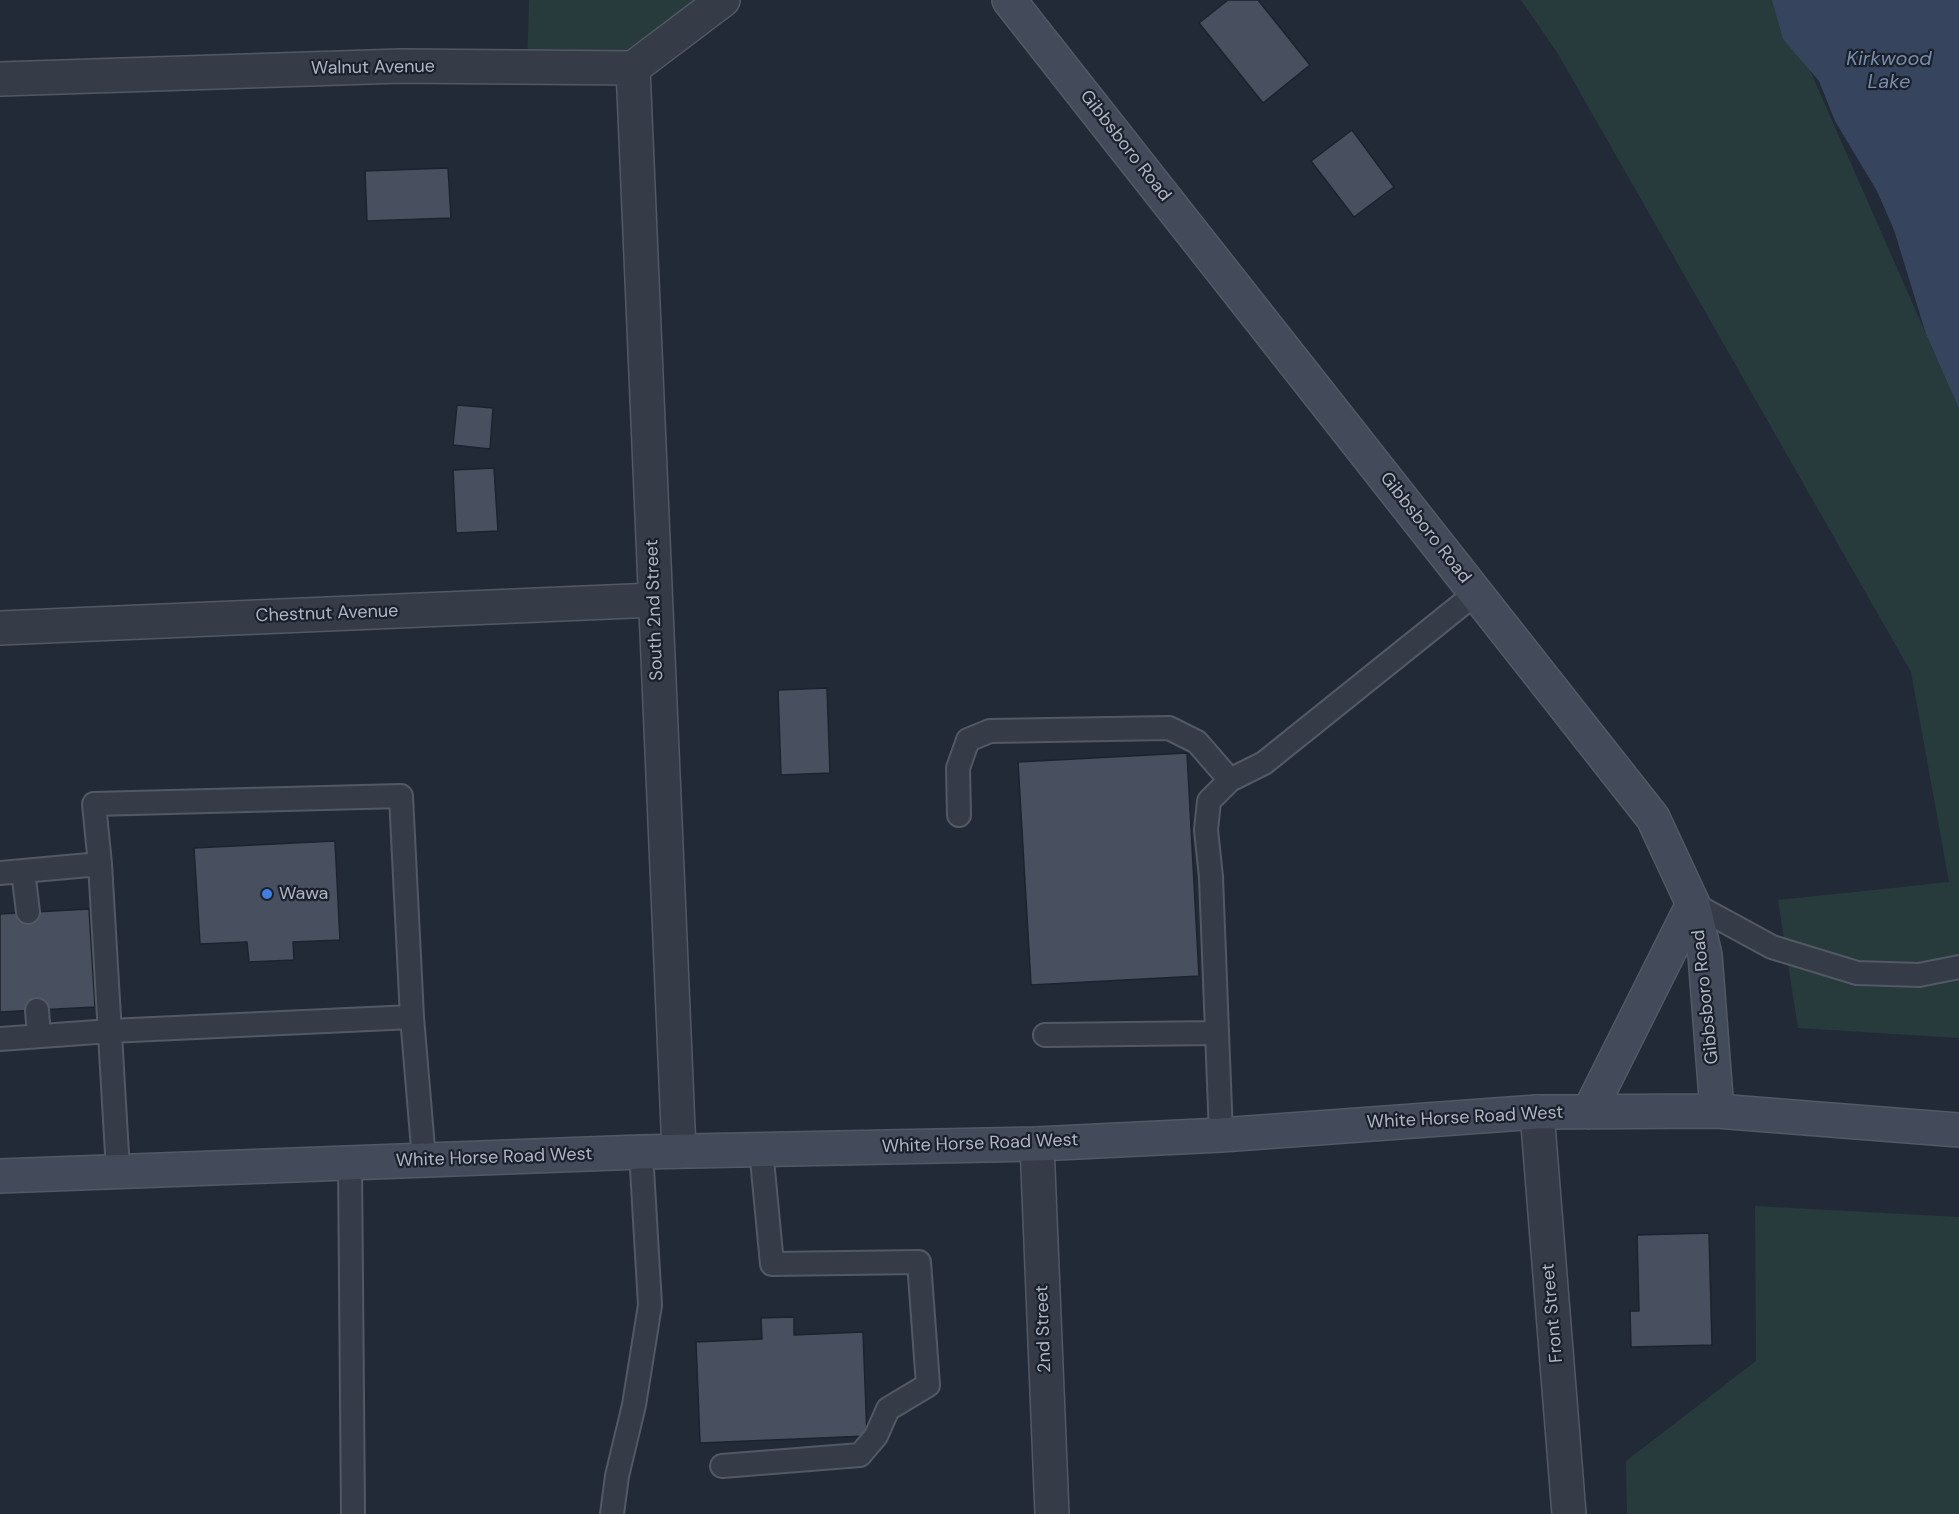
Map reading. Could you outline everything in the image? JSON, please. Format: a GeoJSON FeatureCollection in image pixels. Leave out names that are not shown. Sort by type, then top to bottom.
{"type":"FeatureCollection","features":[{"type":"Feature","properties":{"kind":"main road","name":"Gibbsboro Road"},"geometry":{"type":"LineString","coordinates":[[1010,0],[1653,818],[1693,904],[1705,955],[1717,1111]]}},
{"type":"Feature","properties":{"kind":"main road"},"geometry":{"type":"LineString","coordinates":[[1589,1112],[1693,904]]}},
{"type":"Feature","properties":{"kind":"main road","name":"White Horse Road West"},"geometry":{"type":"LineString","coordinates":[[0,1176],[641,1152],[1037,1144],[1221,1135],[1537,1112],[1717,1111],[1959,1130]]}},
{"type":"Feature","properties":{"kind":"street"},"geometry":{"type":"LineString","coordinates":[[633,68],[723,0]]}},
{"type":"Feature","properties":{"kind":"street","name":"Walnut Avenue"},"geometry":{"type":"LineString","coordinates":[[0,79],[401,66],[633,68]]}},
{"type":"Feature","properties":{"kind":"street","name":"South 2nd Street"},"geometry":{"type":"LineString","coordinates":[[633,68],[679,1151]]}},
{"type":"Feature","properties":{"kind":"street","name":"Chestnut Avenue"},"geometry":{"type":"LineString","coordinates":[[0,628],[655,600]]}},
{"type":"Feature","properties":{"kind":"street","name":"Front Street"},"geometry":{"type":"LineString","coordinates":[[1537,1112],[1569,1514]]}},
{"type":"Feature","properties":{"kind":"street","name":"2nd Street"},"geometry":{"type":"LineString","coordinates":[[1037,1144],[1052,1514]]}},
{"type":"Feature","properties":{"kind":"lane"},"geometry":{"type":"LineString","coordinates":[[1221,1135],[1211,877],[1206,830],[1209,801],[1230,780],[1264,763],[1476,593]]}},
{"type":"Feature","properties":{"kind":"lane"},"geometry":{"type":"LineString","coordinates":[[958,815],[958,768],[968,740],[990,732],[1169,728],[1197,742],[1230,780]]}},
{"type":"Feature","properties":{"kind":"lane"},"geometry":{"type":"LineString","coordinates":[[118,1171],[100,864],[94,804],[401,796],[412,1017],[424,1160]]}},
{"type":"Feature","properties":{"kind":"lane"},"geometry":{"type":"LineString","coordinates":[[0,873],[100,864]]}},
{"type":"Feature","properties":{"kind":"lane"},"geometry":{"type":"LineString","coordinates":[[23,871],[28,912]]}},
{"type":"Feature","properties":{"kind":"lane"},"geometry":{"type":"LineString","coordinates":[[1693,904],[1772,946],[1857,973],[1919,975],[1959,967]]}},
{"type":"Feature","properties":{"kind":"lane"},"geometry":{"type":"LineString","coordinates":[[37,1010],[39,1036]]}},
{"type":"Feature","properties":{"kind":"lane"},"geometry":{"type":"LineString","coordinates":[[0,1039],[110,1031],[412,1017]]}},
{"type":"Feature","properties":{"kind":"lane"},"geometry":{"type":"LineString","coordinates":[[1045,1035],[1216,1033]]}},
{"type":"Feature","properties":{"kind":"lane"},"geometry":{"type":"LineString","coordinates":[[722,1466],[860,1455],[876,1436],[888,1408],[928,1385],[919,1262],[772,1264],[761,1149]]}},
{"type":"Feature","properties":{"kind":"lane"},"geometry":{"type":"LineString","coordinates":[[612,1514],[617,1476],[634,1405],[650,1305],[641,1152]]}},
{"type":"Feature","properties":{"kind":"lane"},"geometry":{"type":"LineString","coordinates":[[350,1163],[353,1514]]}},
{"type":"Feature","properties":{"kind":"shaded area"},"geometry":{"type":"Polygon","coordinates":[[[529,0],[723,0],[651,54],[527,71],[529,0]]]}},
{"type":"Feature","properties":{"kind":"shaded area"},"geometry":{"type":"Polygon","coordinates":[[[1521,0],[1779,0],[1959,409],[1959,1038],[1798,1028],[1778,900],[1949,882],[1911,672],[1558,54],[1521,0]]]}},
{"type":"Feature","properties":{"kind":"shaded area"},"geometry":{"type":"Polygon","coordinates":[[[1755,1206],[1959,1217],[1959,1514],[1627,1514],[1626,1461],[1756,1361],[1755,1206]]]}},
{"type":"Feature","properties":{"kind":"water","name":"Kirkwood Lake"},"geometry":{"type":"Polygon","coordinates":[[[1772,0],[1959,0],[1959,409],[1926,334],[1894,230],[1877,191],[1835,121],[1819,81],[1783,39],[1772,0]]]}},
{"type":"Feature","properties":{"kind":"building"},"geometry":{"type":"Polygon","coordinates":[[[1228,0],[1258,0],[1310,65],[1263,103],[1199,23],[1228,0]]]}},
{"type":"Feature","properties":{"kind":"building"},"geometry":{"type":"Polygon","coordinates":[[[1352,130],[1394,187],[1354,217],[1311,161],[1352,130]]]}},
{"type":"Feature","properties":{"kind":"building"},"geometry":{"type":"Polygon","coordinates":[[[448,168],[451,218],[367,221],[365,171],[448,168]]]}},
{"type":"Feature","properties":{"kind":"building"},"geometry":{"type":"Polygon","coordinates":[[[457,405],[493,408],[490,449],[453,445],[457,405]]]}},
{"type":"Feature","properties":{"kind":"building"},"geometry":{"type":"Polygon","coordinates":[[[494,468],[498,531],[456,533],[453,470],[494,468]]]}},
{"type":"Feature","properties":{"kind":"building"},"geometry":{"type":"Polygon","coordinates":[[[827,688],[830,773],[781,775],[778,690],[827,688]]]}},
{"type":"Feature","properties":{"kind":"building"},"geometry":{"type":"Polygon","coordinates":[[[1187,753],[1199,976],[1031,985],[1018,762],[1187,753]]]}},
{"type":"Feature","properties":{"kind":"building","name":"Wawa"},"geometry":{"type":"Polygon","coordinates":[[[335,841],[340,940],[293,942],[294,960],[249,962],[247,942],[200,944],[194,848],[335,841]]]}},
{"type":"Feature","properties":{"kind":"building"},"geometry":{"type":"Polygon","coordinates":[[[89,909],[95,1007],[0,1012],[0,914],[89,909]]]}},
{"type":"Feature","properties":{"kind":"building"},"geometry":{"type":"Polygon","coordinates":[[[1709,1233],[1712,1345],[1631,1347],[1630,1311],[1639,1311],[1637,1235],[1709,1233]]]}},
{"type":"Feature","properties":{"kind":"building"},"geometry":{"type":"Polygon","coordinates":[[[794,1317],[794,1335],[863,1332],[867,1436],[700,1443],[696,1342],[762,1339],[761,1318],[794,1317]]]}},
{"type":"Feature","properties":{"kind":"place","name":"Wawa"},"geometry":{"type":"Point","coordinates":[267,894]}}]}
